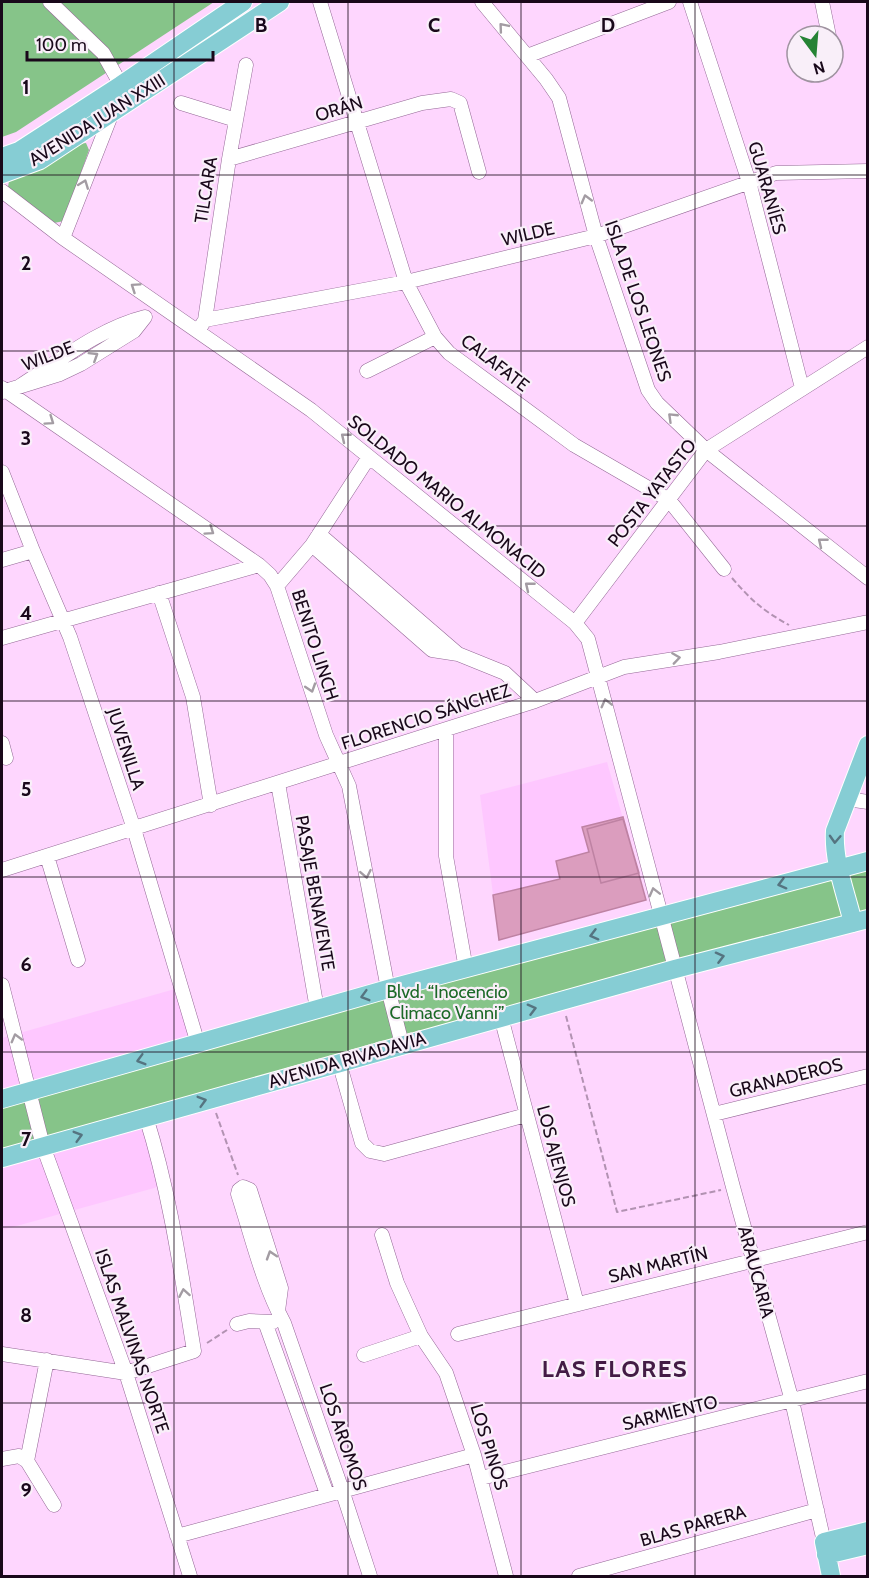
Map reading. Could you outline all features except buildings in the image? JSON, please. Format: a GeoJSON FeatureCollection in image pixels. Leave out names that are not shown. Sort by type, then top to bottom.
{"type":"FeatureCollection","features":[{"type":"Feature","properties":{"kind":"main road","name":"AVENIDA JUAN XXIII"},"geometry":{"type":"LineString","coordinates":[[2,157],[19,151],[243,2]]}},
{"type":"Feature","properties":{"kind":"main road","name":"AVENIDA JUAN XXIII"},"geometry":{"type":"LineString","coordinates":[[2,174],[40,160],[280,2]]}},
{"type":"Feature","properties":{"kind":"main road"},"geometry":{"type":"LineString","coordinates":[[860,921],[838,869],[834,845],[835,831],[867,745]]}},
{"type":"Feature","properties":{"kind":"main road"},"geometry":{"type":"LineString","coordinates":[[2,1099],[388,989],[867,861]]}},
{"type":"Feature","properties":{"kind":"main road","name":"AVENIDA RIVADAVIA"},"geometry":{"type":"LineString","coordinates":[[2,1158],[402,1044],[860,921]]}},
{"type":"Feature","properties":{"kind":"main road"},"geometry":{"type":"LineString","coordinates":[[825,1548],[867,1531]]}},
{"type":"Feature","properties":{"kind":"main road"},"geometry":{"type":"LineString","coordinates":[[825,1548],[867,1545]]}},
{"type":"Feature","properties":{"kind":"main road","name":"ARAUCARIA"},"geometry":{"type":"LineString","coordinates":[[825,1548],[831,1576]]}},
{"type":"Feature","properties":{"kind":"street"},"geometry":{"type":"LineString","coordinates":[[50,2],[102,53],[121,84]]}},
{"type":"Feature","properties":{"kind":"street","name":"CALAFATE"},"geometry":{"type":"LineString","coordinates":[[320,2],[406,282],[435,337],[449,353],[574,445],[669,500],[724,569]]}},
{"type":"Feature","properties":{"kind":"street","name":"ISLA DE LOS LEONES"},"geometry":{"type":"LineString","coordinates":[[482,2],[559,98],[596,236],[648,390],[657,403],[706,450],[867,578]]}},
{"type":"Feature","properties":{"kind":"street"},"geometry":{"type":"LineString","coordinates":[[527,56],[669,2]]}},
{"type":"Feature","properties":{"kind":"street","name":"GUARANÍES"},"geometry":{"type":"LineString","coordinates":[[690,2],[749,182],[802,388]]}},
{"type":"Feature","properties":{"kind":"street"},"geometry":{"type":"LineString","coordinates":[[822,2],[827,24]]}},
{"type":"Feature","properties":{"kind":"street","name":"TILCARA"},"geometry":{"type":"LineString","coordinates":[[201,325],[246,65]]}},
{"type":"Feature","properties":{"kind":"street","name":"ORÁN"},"geometry":{"type":"LineString","coordinates":[[229,159],[422,103],[452,99],[460,103],[479,172]]}},
{"type":"Feature","properties":{"kind":"street"},"geometry":{"type":"LineString","coordinates":[[181,103],[236,120]]}},
{"type":"Feature","properties":{"kind":"street"},"geometry":{"type":"LineString","coordinates":[[63,238],[112,113]]}},
{"type":"Feature","properties":{"kind":"street","name":"WILDE"},"geometry":{"type":"LineString","coordinates":[[201,325],[406,282],[596,236],[776,173],[867,171]]}},
{"type":"Feature","properties":{"kind":"street","name":"SOLDADO MARIO ALMONACID"},"geometry":{"type":"LineString","coordinates":[[2,191],[63,238],[163,306],[201,325],[311,410],[575,623],[588,639],[599,676],[675,969]]}},
{"type":"Feature","properties":{"kind":"street","name":"WILDE"},"geometry":{"type":"LineString","coordinates":[[3,390],[60,374],[81,364],[134,331],[145,317],[163,306]]}},
{"type":"Feature","properties":{"kind":"street"},"geometry":{"type":"LineString","coordinates":[[367,371],[435,337]]}},
{"type":"Feature","properties":{"kind":"street","name":"POSTA YATASTO"},"geometry":{"type":"LineString","coordinates":[[575,623],[706,450],[867,347]]}},
{"type":"Feature","properties":{"kind":"street","name":"BENITO LINCH"},"geometry":{"type":"LineString","coordinates":[[3,390],[260,565],[277,586],[326,735],[349,786],[388,989],[402,1044]]}},
{"type":"Feature","properties":{"kind":"street"},"geometry":{"type":"LineString","coordinates":[[277,586],[315,539],[369,457]]}},
{"type":"Feature","properties":{"kind":"street","name":"JUVENILLA"},"geometry":{"type":"LineString","coordinates":[[2,472],[70,637],[134,829],[198,1044]]}},
{"type":"Feature","properties":{"kind":"street"},"geometry":{"type":"LineString","coordinates":[[315,539],[458,654],[505,673],[535,701]]}},
{"type":"Feature","properties":{"kind":"street"},"geometry":{"type":"LineString","coordinates":[[2,560],[33,551]]}},
{"type":"Feature","properties":{"kind":"street"},"geometry":{"type":"LineString","coordinates":[[2,638],[260,565]]}},
{"type":"Feature","properties":{"kind":"street"},"geometry":{"type":"LineString","coordinates":[[159,593],[193,697],[211,804]]}},
{"type":"Feature","properties":{"kind":"street","name":"FLORENCIO SÁNCHEZ"},"geometry":{"type":"LineString","coordinates":[[2,870],[535,701],[624,667],[719,652],[867,622]]}},
{"type":"Feature","properties":{"kind":"street"},"geometry":{"type":"LineString","coordinates":[[446,730],[446,856],[466,969]]}},
{"type":"Feature","properties":{"kind":"street"},"geometry":{"type":"LineString","coordinates":[[2,743],[6,758]]}},
{"type":"Feature","properties":{"kind":"street","name":"PASAJE BENAVENTE"},"geometry":{"type":"LineString","coordinates":[[278,783],[317,1010]]}},
{"type":"Feature","properties":{"kind":"street"},"geometry":{"type":"LineString","coordinates":[[847,799],[867,802]]}},
{"type":"Feature","properties":{"kind":"street"},"geometry":{"type":"LineString","coordinates":[[48,856],[78,960]]}},
{"type":"Feature","properties":{"kind":"street","name":"ARAUCARIA"},"geometry":{"type":"LineString","coordinates":[[675,969],[792,1401],[825,1548]]}},
{"type":"Feature","properties":{"kind":"street","name":"ISLAS MALVINAS NORTE"},"geometry":{"type":"LineString","coordinates":[[2,985],[43,1146],[126,1373],[190,1576]]}},
{"type":"Feature","properties":{"kind":"street","name":"LOS AJENJOS"},"geometry":{"type":"LineString","coordinates":[[501,1017],[577,1304]]}},
{"type":"Feature","properties":{"kind":"street"},"geometry":{"type":"LineString","coordinates":[[339,1062],[362,1143],[370,1151],[384,1154],[526,1115]]}},
{"type":"Feature","properties":{"kind":"street","name":"GRANADEROS"},"geometry":{"type":"LineString","coordinates":[[714,1114],[867,1077]]}},
{"type":"Feature","properties":{"kind":"street"},"geometry":{"type":"LineString","coordinates":[[2,1354],[126,1373],[194,1351],[171,1212],[159,1157],[146,1117]]}},
{"type":"Feature","properties":{"kind":"street","name":"LOS AROMOS"},"geometry":{"type":"LineString","coordinates":[[243,1187],[250,1190],[281,1288],[281,1317],[370,1576]]}},
{"type":"Feature","properties":{"kind":"street","name":"SAN MARTÍN"},"geometry":{"type":"LineString","coordinates":[[458,1334],[867,1232]]}},
{"type":"Feature","properties":{"kind":"street","name":"LOS PINOS"},"geometry":{"type":"LineString","coordinates":[[382,1235],[397,1283],[421,1336],[446,1373],[481,1478],[506,1576]]}},
{"type":"Feature","properties":{"kind":"street"},"geometry":{"type":"LineString","coordinates":[[237,1324],[249,1321],[265,1322],[281,1317]]}},
{"type":"Feature","properties":{"kind":"street","name":"LOS AROMOS"},"geometry":{"type":"LineString","coordinates":[[265,1322],[327,1494]]}},
{"type":"Feature","properties":{"kind":"street"},"geometry":{"type":"LineString","coordinates":[[364,1355],[421,1336]]}},
{"type":"Feature","properties":{"kind":"street"},"geometry":{"type":"LineString","coordinates":[[27,1461],[47,1360]]}},
{"type":"Feature","properties":{"kind":"street","name":"SARMIENTO"},"geometry":{"type":"LineString","coordinates":[[481,1478],[867,1381]]}},
{"type":"Feature","properties":{"kind":"street"},"geometry":{"type":"LineString","coordinates":[[177,1536],[474,1455]]}},
{"type":"Feature","properties":{"kind":"street"},"geometry":{"type":"LineString","coordinates":[[2,1459],[19,1456],[27,1461],[54,1505]]}},
{"type":"Feature","properties":{"kind":"street","name":"BLAS PARERA"},"geometry":{"type":"LineString","coordinates":[[579,1576],[817,1510]]}},
{"type":"Feature","properties":{"kind":"path"},"geometry":{"type":"LineString","coordinates":[[724,569],[760,608],[807,635]]}},
{"type":"Feature","properties":{"kind":"path"},"geometry":{"type":"LineString","coordinates":[[562,1000],[616,1212],[733,1187]]}},
{"type":"Feature","properties":{"kind":"path"},"geometry":{"type":"LineString","coordinates":[[211,1099],[243,1187]]}},
{"type":"Feature","properties":{"kind":"path"},"geometry":{"type":"LineString","coordinates":[[194,1351],[237,1324]]}},
{"type":"Feature","properties":{"kind":"shaded area"},"geometry":{"type":"Polygon","coordinates":[[[607,762],[646,900],[499,940],[480,795],[607,762]]]}},
{"type":"Feature","properties":{"kind":"shaded area"},"geometry":{"type":"Polygon","coordinates":[[[182,987],[198,1044],[146,1117],[165,1185],[2,1230],[2,1038],[182,987]]]}},
{"type":"Feature","properties":{"kind":"green space"},"geometry":{"type":"Polygon","coordinates":[[[2,2],[214,2],[16,132],[2,137],[2,2]]]}},
{"type":"Feature","properties":{"kind":"green space"},"geometry":{"type":"Polygon","coordinates":[[[86,143],[89,150],[64,221],[54,223],[8,187],[9,181],[34,172],[78,144],[86,143]]]}},
{"type":"Feature","properties":{"kind":"green space","name":"Blvd. “Inocencio Climaco Vanni”"},"geometry":{"type":"Polygon","coordinates":[[[867,861],[867,919],[2,1158],[2,1099],[867,861]]]}},
{"type":"Feature","properties":{"kind":"district","name":"LAS FLORES"},"geometry":{"type":"Point","coordinates":[615,1369]}}]}
